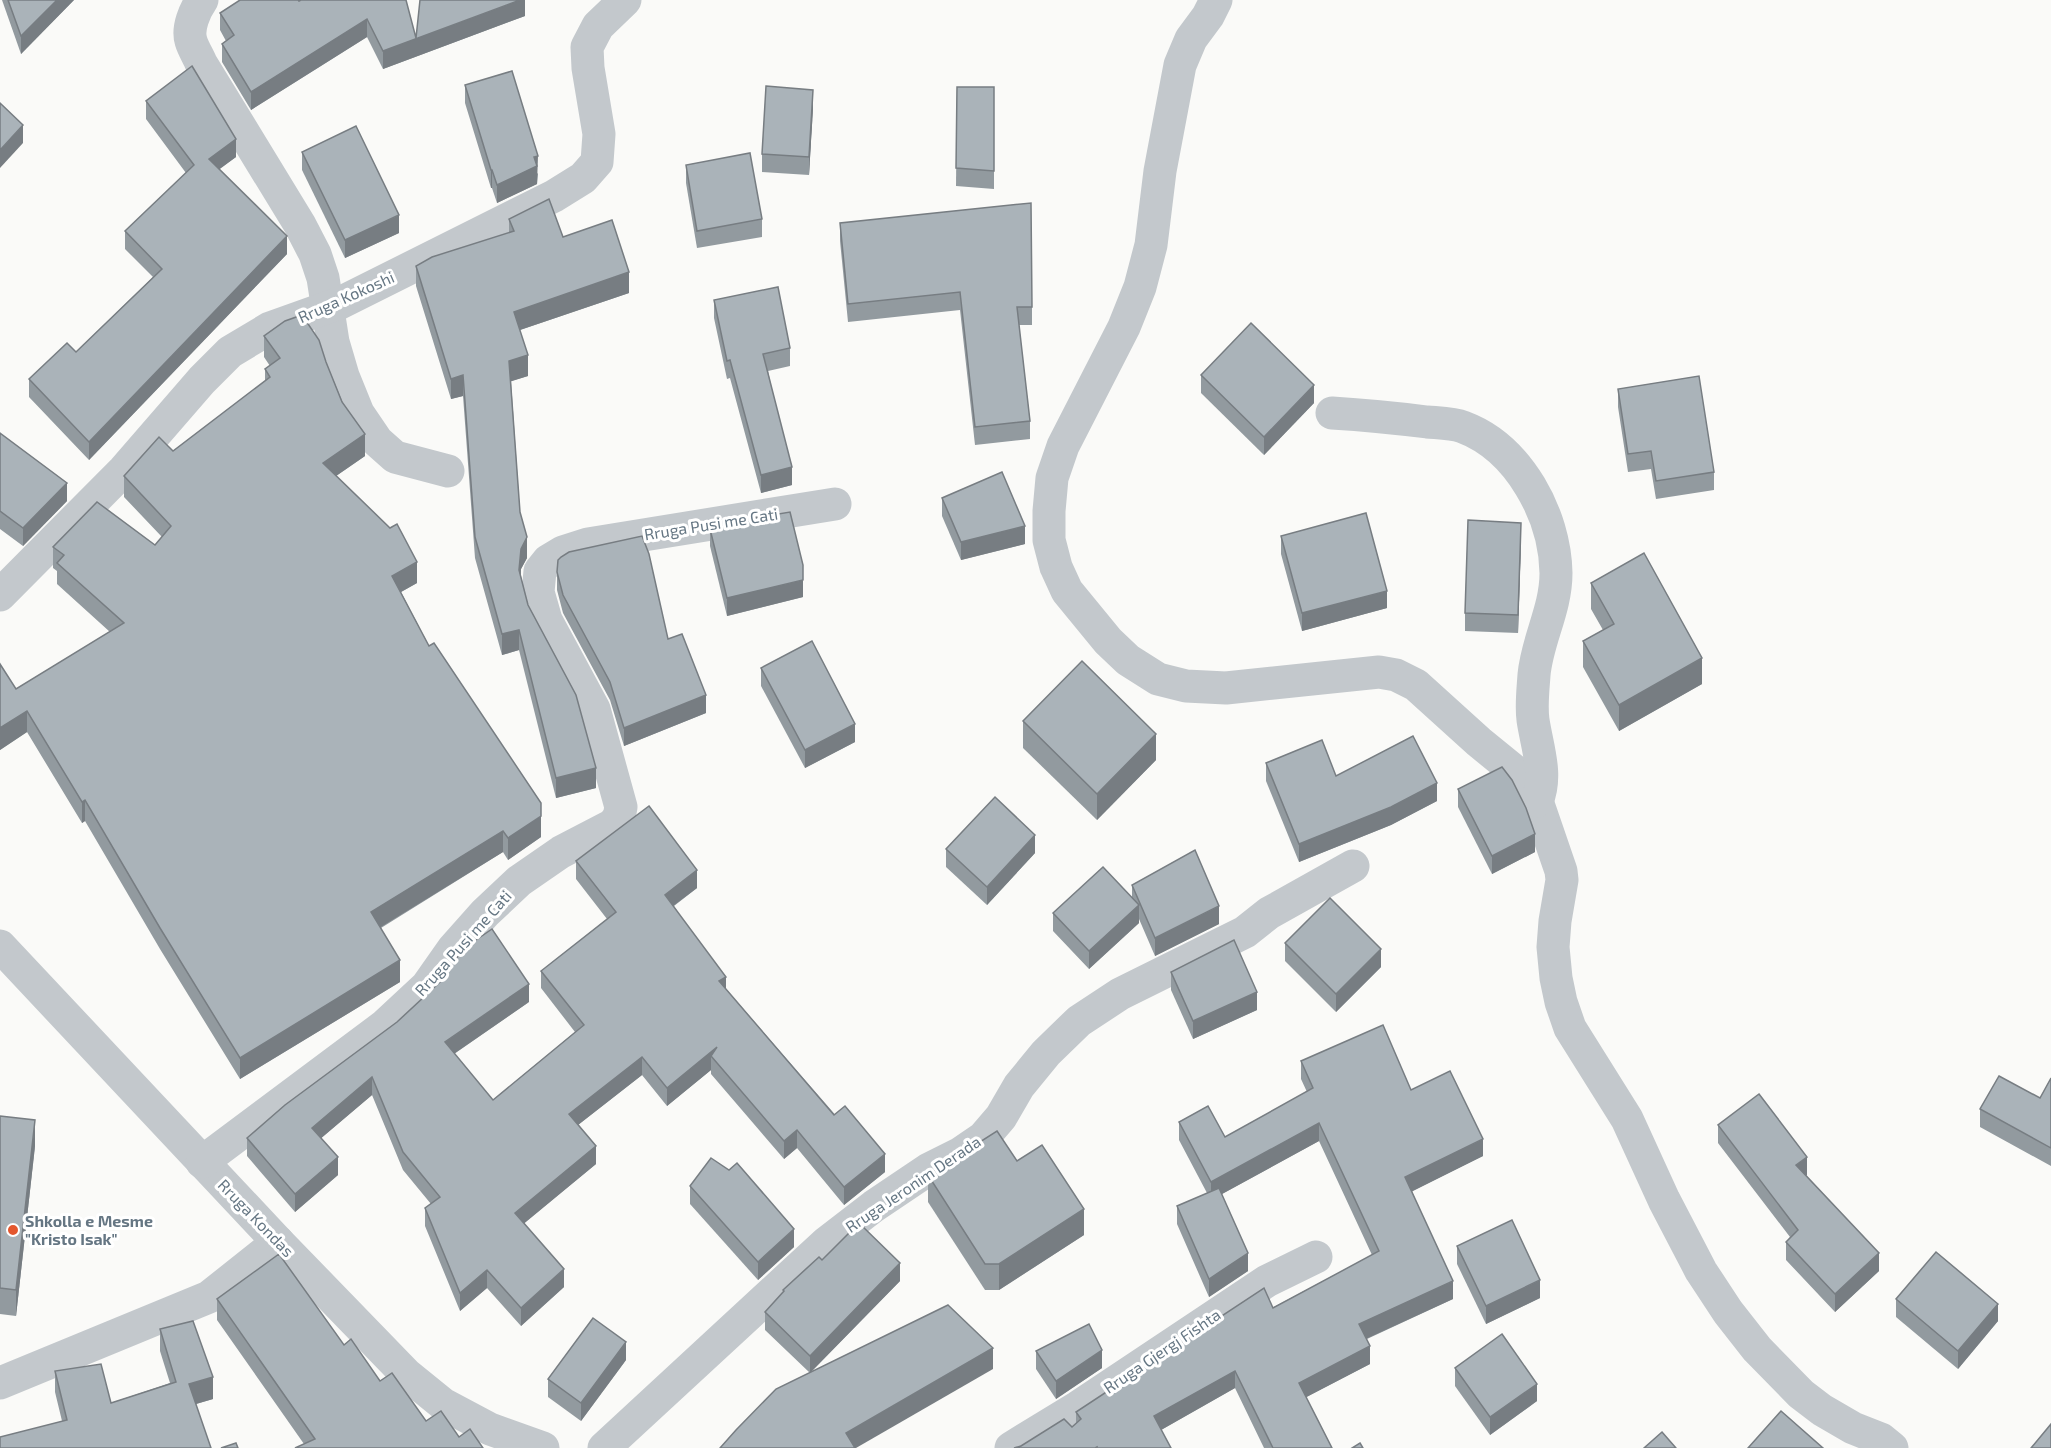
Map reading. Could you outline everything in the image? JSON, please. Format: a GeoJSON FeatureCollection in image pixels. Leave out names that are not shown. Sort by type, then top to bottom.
{"type":"FeatureCollection","features":[{"type":"Feature","properties":{"kind":"street"},"geometry":{"type":"LineString","coordinates":[[202,0],[191,25],[190,40],[201,63],[300,225],[315,254],[323,278],[333,342],[343,376],[358,413],[377,441],[395,457],[448,471]]}},
{"type":"Feature","properties":{"kind":"street","name":"Rruga Kokoshi"},"geometry":{"type":"LineString","coordinates":[[0,595],[124,470],[202,380],[230,352],[270,328],[327,308],[554,196],[583,178],[597,162],[599,134],[588,68],[587,47],[598,26],[625,0]]}},
{"type":"Feature","properties":{"kind":"street"},"geometry":{"type":"LineString","coordinates":[[1216,0],[1208,16],[1191,39],[1180,64],[1161,161],[1151,245],[1140,287],[1124,327],[1063,446],[1052,478],[1049,540],[1056,567],[1067,591],[1108,641],[1128,660],[1158,679],[1186,686],[1226,688],[1379,672],[1396,675],[1423,690],[1479,742],[1517,773],[1537,801],[1561,871],[1562,880],[1553,947],[1561,1002],[1570,1028],[1628,1119],[1664,1200],[1701,1271],[1728,1312],[1757,1349],[1801,1394],[1852,1428],[1881,1439],[1892,1448]]}},
{"type":"Feature","properties":{"kind":"street"},"geometry":{"type":"LineString","coordinates":[[1332,413],[1462,426],[1490,441],[1531,485],[1551,536],[1556,573],[1552,610],[1538,654],[1532,692],[1533,718],[1542,782],[1537,801]]}},
{"type":"Feature","properties":{"kind":"street","name":"Rruga Pusi me Cati"},"geometry":{"type":"LineString","coordinates":[[202,1162],[384,1026],[427,986],[453,949],[484,913],[519,881],[561,852],[613,825],[619,817],[621,807],[594,709],[546,620],[538,592],[540,571],[548,561],[563,552],[588,544],[835,504]]}},
{"type":"Feature","properties":{"kind":"street","name":"Rruga Jeronim Derada"},"geometry":{"type":"LineString","coordinates":[[604,1448],[826,1243],[874,1206],[929,1169],[961,1154],[983,1138],[1001,1117],[1019,1086],[1046,1053],[1079,1021],[1120,994],[1245,932],[1269,913],[1353,866]]}},
{"type":"Feature","properties":{"kind":"street","name":"Rruga Kondas"},"geometry":{"type":"LineString","coordinates":[[0,946],[202,1162],[406,1374],[443,1404],[490,1429],[543,1448]]}},
{"type":"Feature","properties":{"kind":"street"},"geometry":{"type":"LineString","coordinates":[[0,1383],[209,1297],[278,1242]]}},
{"type":"Feature","properties":{"kind":"street","name":"Rruga Gjergj Fishta"},"geometry":{"type":"LineString","coordinates":[[1011,1448],[1078,1407],[1267,1281],[1316,1257]]}},
{"type":"Feature","properties":{"kind":"building"},"geometry":{"type":"Polygon","coordinates":[[[8,0],[57,0],[21,36],[8,0]]]}},
{"type":"Feature","properties":{"kind":"building"},"geometry":{"type":"Polygon","coordinates":[[[240,0],[406,0],[416,38],[420,0],[520,0],[383,51],[367,19],[251,92],[222,44],[234,35],[220,13],[240,0]]]}},
{"type":"Feature","properties":{"kind":"building"},"geometry":{"type":"Polygon","coordinates":[[[192,66],[236,139],[209,159],[287,236],[89,442],[29,379],[67,343],[76,352],[162,269],[125,231],[194,165],[146,101],[192,66]]]}},
{"type":"Feature","properties":{"kind":"building"},"geometry":{"type":"Polygon","coordinates":[[[512,71],[538,156],[534,157],[537,166],[497,185],[465,85],[512,71]]]}},
{"type":"Feature","properties":{"kind":"building"},"geometry":{"type":"Polygon","coordinates":[[[766,86],[813,90],[809,157],[762,154],[766,86]]]}},
{"type":"Feature","properties":{"kind":"building"},"geometry":{"type":"Polygon","coordinates":[[[957,87],[994,87],[994,171],[956,168],[957,87]]]}},
{"type":"Feature","properties":{"kind":"building"},"geometry":{"type":"Polygon","coordinates":[[[0,103],[23,125],[0,150],[0,103]]]}},
{"type":"Feature","properties":{"kind":"building"},"geometry":{"type":"Polygon","coordinates":[[[356,126],[399,215],[345,240],[302,152],[356,126]]]}},
{"type":"Feature","properties":{"kind":"building"},"geometry":{"type":"Polygon","coordinates":[[[750,153],[762,219],[697,231],[686,165],[750,153]]]}},
{"type":"Feature","properties":{"kind":"building"},"geometry":{"type":"Polygon","coordinates":[[[549,199],[563,237],[612,220],[629,272],[514,312],[528,355],[509,361],[520,512],[527,537],[521,549],[519,570],[528,605],[576,695],[596,768],[556,778],[519,630],[502,634],[475,537],[463,375],[451,379],[416,266],[432,257],[514,231],[509,219],[549,199]]]}},
{"type":"Feature","properties":{"kind":"building"},"geometry":{"type":"Polygon","coordinates":[[[1031,203],[1032,307],[1017,307],[1030,421],[975,427],[960,292],[848,304],[840,223],[1031,203]]]}},
{"type":"Feature","properties":{"kind":"building"},"geometry":{"type":"Polygon","coordinates":[[[778,287],[790,348],[763,354],[792,467],[761,475],[730,360],[727,361],[714,300],[778,287]]]}},
{"type":"Feature","properties":{"kind":"building"},"geometry":{"type":"Polygon","coordinates":[[[302,315],[319,340],[342,402],[365,434],[323,463],[390,528],[397,524],[417,562],[392,576],[429,646],[434,643],[541,803],[541,816],[508,838],[503,831],[371,912],[400,960],[240,1058],[85,800],[82,802],[27,711],[0,728],[0,664],[16,689],[124,623],[57,563],[64,555],[53,547],[97,502],[155,545],[171,526],[124,476],[159,437],[173,451],[270,377],[265,369],[280,358],[264,336],[285,321],[302,315]]]}},
{"type":"Feature","properties":{"kind":"building"},"geometry":{"type":"Polygon","coordinates":[[[1251,323],[1314,385],[1264,437],[1201,375],[1251,323]]]}},
{"type":"Feature","properties":{"kind":"building"},"geometry":{"type":"Polygon","coordinates":[[[1699,376],[1714,472],[1656,481],[1651,451],[1628,454],[1618,389],[1699,376]]]}},
{"type":"Feature","properties":{"kind":"building"},"geometry":{"type":"Polygon","coordinates":[[[0,433],[67,483],[23,528],[0,511],[0,433]]]}},
{"type":"Feature","properties":{"kind":"building"},"geometry":{"type":"Polygon","coordinates":[[[1002,472],[1025,526],[961,542],[942,498],[1002,472]]]}},
{"type":"Feature","properties":{"kind":"building"},"geometry":{"type":"Polygon","coordinates":[[[790,512],[803,565],[803,580],[727,598],[710,529],[748,519],[790,512]]]}},
{"type":"Feature","properties":{"kind":"building"},"geometry":{"type":"Polygon","coordinates":[[[1366,513],[1387,591],[1302,613],[1281,536],[1366,513]]]}},
{"type":"Feature","properties":{"kind":"building"},"geometry":{"type":"Polygon","coordinates":[[[1468,520],[1521,523],[1518,615],[1465,613],[1468,520]]]}},
{"type":"Feature","properties":{"kind":"building"},"geometry":{"type":"Polygon","coordinates":[[[642,536],[649,554],[668,639],[682,634],[706,695],[624,728],[610,682],[563,595],[557,572],[558,560],[569,552],[642,536]]]}},
{"type":"Feature","properties":{"kind":"building"},"geometry":{"type":"Polygon","coordinates":[[[1644,553],[1702,658],[1619,705],[1583,641],[1614,624],[1591,583],[1644,553]]]}},
{"type":"Feature","properties":{"kind":"building"},"geometry":{"type":"Polygon","coordinates":[[[812,641],[855,724],[805,750],[761,668],[812,641]]]}},
{"type":"Feature","properties":{"kind":"building"},"geometry":{"type":"Polygon","coordinates":[[[1082,661],[1156,734],[1097,794],[1023,721],[1082,661]]]}},
{"type":"Feature","properties":{"kind":"building"},"geometry":{"type":"Polygon","coordinates":[[[1413,736],[1437,783],[1391,807],[1299,844],[1266,763],[1322,740],[1336,776],[1413,736]]]}},
{"type":"Feature","properties":{"kind":"building"},"geometry":{"type":"Polygon","coordinates":[[[1502,767],[1512,780],[1526,808],[1535,834],[1492,856],[1458,789],[1502,767]]]}},
{"type":"Feature","properties":{"kind":"building"},"geometry":{"type":"Polygon","coordinates":[[[995,797],[1035,835],[987,887],[946,849],[995,797]]]}},
{"type":"Feature","properties":{"kind":"building"},"geometry":{"type":"Polygon","coordinates":[[[649,806],[697,870],[665,895],[726,977],[719,981],[834,1115],[845,1106],[885,1154],[844,1187],[797,1130],[784,1141],[711,1056],[717,1047],[667,1088],[642,1057],[569,1114],[596,1146],[515,1213],[564,1269],[521,1308],[487,1270],[460,1293],[425,1208],[440,1197],[403,1152],[372,1077],[312,1128],[338,1157],[295,1194],[247,1138],[285,1105],[397,1022],[440,982],[463,949],[492,929],[529,984],[445,1042],[493,1100],[584,1025],[541,971],[616,912],[576,861],[649,806]]]}},
{"type":"Feature","properties":{"kind":"building"},"geometry":{"type":"Polygon","coordinates":[[[1195,850],[1219,906],[1155,938],[1132,885],[1195,850]]]}},
{"type":"Feature","properties":{"kind":"building"},"geometry":{"type":"Polygon","coordinates":[[[1103,867],[1139,905],[1089,951],[1053,913],[1103,867]]]}},
{"type":"Feature","properties":{"kind":"building"},"geometry":{"type":"Polygon","coordinates":[[[1330,898],[1381,949],[1336,994],[1285,943],[1330,898]]]}},
{"type":"Feature","properties":{"kind":"building"},"geometry":{"type":"Polygon","coordinates":[[[1234,940],[1257,992],[1193,1021],[1171,972],[1234,940]]]}},
{"type":"Feature","properties":{"kind":"building"},"geometry":{"type":"Polygon","coordinates":[[[1383,1025],[1411,1090],[1450,1071],[1483,1139],[1405,1177],[1453,1281],[1359,1324],[1370,1346],[1299,1383],[1332,1448],[1273,1448],[1235,1371],[1154,1416],[1171,1448],[1014,1448],[1064,1419],[1072,1427],[1081,1419],[1076,1412],[1264,1288],[1273,1308],[1379,1251],[1319,1123],[1211,1182],[1179,1122],[1208,1106],[1225,1137],[1313,1088],[1301,1061],[1383,1025]]]}},
{"type":"Feature","properties":{"kind":"building"},"geometry":{"type":"Polygon","coordinates":[[[1999,1076],[2040,1098],[2051,1078],[2051,1148],[1980,1109],[1999,1076]]]}},
{"type":"Feature","properties":{"kind":"building"},"geometry":{"type":"Polygon","coordinates":[[[1759,1094],[1807,1157],[1796,1165],[1879,1253],[1835,1294],[1786,1242],[1798,1230],[1718,1125],[1759,1094]]]}},
{"type":"Feature","properties":{"kind":"building","name":"Shkolla e Mesme \"Kristo Isak\""},"geometry":{"type":"Polygon","coordinates":[[[0,1116],[35,1120],[16,1290],[0,1288],[0,1116]]]}},
{"type":"Feature","properties":{"kind":"building"},"geometry":{"type":"Polygon","coordinates":[[[997,1131],[1017,1161],[1042,1145],[1084,1209],[999,1264],[985,1264],[928,1175],[997,1131]]]}},
{"type":"Feature","properties":{"kind":"building"},"geometry":{"type":"Polygon","coordinates":[[[711,1158],[729,1170],[737,1163],[794,1229],[758,1262],[690,1186],[711,1158]]]}},
{"type":"Feature","properties":{"kind":"building"},"geometry":{"type":"Polygon","coordinates":[[[1219,1188],[1248,1253],[1209,1279],[1177,1206],[1219,1188]]]}},
{"type":"Feature","properties":{"kind":"building"},"geometry":{"type":"Polygon","coordinates":[[[1512,1220],[1540,1280],[1486,1306],[1457,1246],[1512,1220]]]}},
{"type":"Feature","properties":{"kind":"building"},"geometry":{"type":"Polygon","coordinates":[[[859,1223],[900,1263],[810,1356],[765,1312],[783,1290],[819,1257],[822,1260],[859,1223]]]}},
{"type":"Feature","properties":{"kind":"building"},"geometry":{"type":"Polygon","coordinates":[[[1936,1252],[1998,1304],[1958,1351],[1896,1299],[1936,1252]]]}},
{"type":"Feature","properties":{"kind":"building"},"geometry":{"type":"Polygon","coordinates":[[[279,1254],[344,1345],[351,1339],[380,1381],[392,1373],[426,1421],[441,1411],[459,1437],[470,1429],[483,1448],[295,1448],[315,1439],[217,1299],[279,1254]]]}},
{"type":"Feature","properties":{"kind":"building"},"geometry":{"type":"Polygon","coordinates":[[[948,1305],[993,1348],[846,1433],[855,1448],[720,1448],[776,1389],[948,1305]]]}},
{"type":"Feature","properties":{"kind":"building"},"geometry":{"type":"Polygon","coordinates":[[[593,1318],[626,1342],[581,1403],[548,1379],[593,1318]]]}},
{"type":"Feature","properties":{"kind":"building"},"geometry":{"type":"Polygon","coordinates":[[[193,1321],[213,1377],[189,1384],[211,1448],[0,1448],[0,1437],[67,1420],[55,1371],[101,1364],[111,1403],[176,1382],[160,1329],[193,1321]]]}},
{"type":"Feature","properties":{"kind":"building"},"geometry":{"type":"Polygon","coordinates":[[[1089,1324],[1102,1350],[1056,1381],[1036,1351],[1089,1324]]]}},
{"type":"Feature","properties":{"kind":"building"},"geometry":{"type":"Polygon","coordinates":[[[1502,1334],[1537,1384],[1490,1417],[1455,1368],[1502,1334]]]}},
{"type":"Feature","properties":{"kind":"building"},"geometry":{"type":"Polygon","coordinates":[[[1781,1411],[1823,1448],[1748,1448],[1781,1411]]]}},
{"type":"Feature","properties":{"kind":"building"},"geometry":{"type":"Polygon","coordinates":[[[2051,1424],[2051,1448],[2031,1448],[2051,1424]]]}},
{"type":"Feature","properties":{"kind":"building"},"geometry":{"type":"Polygon","coordinates":[[[1662,1432],[1676,1448],[1644,1448],[1662,1432]]]}},
{"type":"Feature","properties":{"kind":"building"},"geometry":{"type":"Polygon","coordinates":[[[236,1443],[238,1448],[221,1448],[236,1443]]]}},
{"type":"Feature","properties":{"kind":"building"},"geometry":{"type":"Polygon","coordinates":[[[1360,1443],[1363,1448],[1352,1448],[1360,1443]]]}},
{"type":"Feature","properties":{"kind":"place","name":"Shkolla e Mesme \"Kristo Isak\""},"geometry":{"type":"Point","coordinates":[13,1230]}}]}
